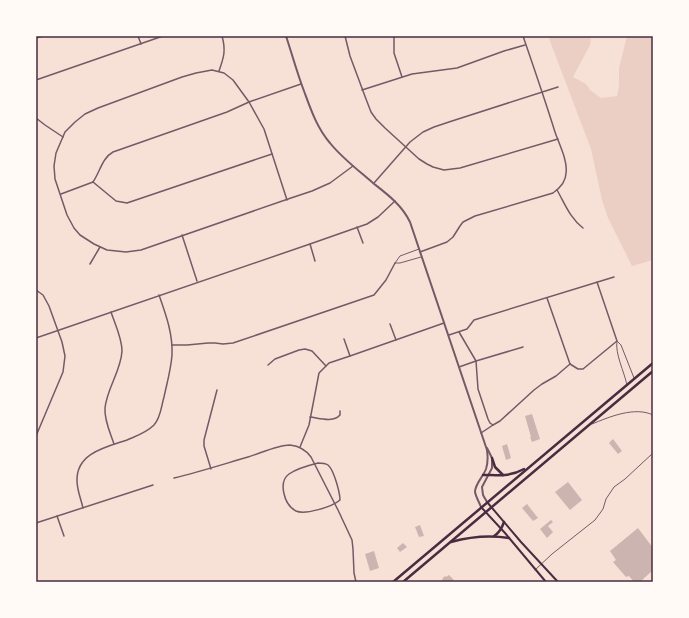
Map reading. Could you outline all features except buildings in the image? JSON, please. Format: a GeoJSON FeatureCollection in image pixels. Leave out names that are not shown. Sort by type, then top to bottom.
{"type":"FeatureCollection","features":[{"type":"Feature","properties":{"kind":"highway"},"geometry":{"type":"LineString","coordinates":[[393,582],[653,363]]}},
{"type":"Feature","properties":{"kind":"highway"},"geometry":{"type":"LineString","coordinates":[[403,582],[653,372]]}},
{"type":"Feature","properties":{"kind":"highway"},"geometry":{"type":"LineString","coordinates":[[492,458],[495,467],[503,475]]}},
{"type":"Feature","properties":{"kind":"highway"},"geometry":{"type":"LineString","coordinates":[[483,475],[512,474],[530,466]]}},
{"type":"Feature","properties":{"kind":"highway"},"geometry":{"type":"LineString","coordinates":[[489,537],[495,535],[501,529],[504,522]]}},
{"type":"Feature","properties":{"kind":"highway"},"geometry":{"type":"LineString","coordinates":[[448,543],[465,539],[489,537],[509,538]]}},
{"type":"Feature","properties":{"kind":"main road"},"geometry":{"type":"LineString","coordinates":[[487,502],[558,582]]}},
{"type":"Feature","properties":{"kind":"main road"},"geometry":{"type":"LineString","coordinates":[[481,507],[546,582]]}},
{"type":"Feature","properties":{"kind":"street"},"geometry":{"type":"LineString","coordinates":[[36,38],[42,36]]}},
{"type":"Feature","properties":{"kind":"street"},"geometry":{"type":"LineString","coordinates":[[138,36],[141,44]]}},
{"type":"Feature","properties":{"kind":"street"},"geometry":{"type":"LineString","coordinates":[[36,80],[163,36]]}},
{"type":"Feature","properties":{"kind":"street"},"geometry":{"type":"LineString","coordinates":[[219,71],[225,51],[222,36]]}},
{"type":"Feature","properties":{"kind":"street"},"geometry":{"type":"LineString","coordinates":[[286,36],[301,84],[314,119],[321,132],[353,166],[395,201],[407,216],[422,256],[485,444],[488,462],[475,491],[481,507]]}},
{"type":"Feature","properties":{"kind":"street"},"geometry":{"type":"LineString","coordinates":[[345,36],[350,56],[362,90],[369,108],[376,119],[427,164],[440,169],[448,170],[464,167],[558,138]]}},
{"type":"Feature","properties":{"kind":"street"},"geometry":{"type":"LineString","coordinates":[[394,36],[394,53],[402,77]]}},
{"type":"Feature","properties":{"kind":"street"},"geometry":{"type":"LineString","coordinates":[[420,251],[447,242],[463,222],[471,218],[548,194],[557,190],[563,183],[566,174],[566,165],[523,36]]}},
{"type":"Feature","properties":{"kind":"street"},"geometry":{"type":"LineString","coordinates":[[362,90],[417,73],[457,68],[504,51],[526,45]]}},
{"type":"Feature","properties":{"kind":"street"},"geometry":{"type":"LineString","coordinates":[[287,200],[264,129],[249,102],[233,80],[219,71],[212,70],[191,74],[91,111],[79,118],[70,127],[63,137],[56,153],[54,166],[55,179],[66,211],[74,228],[83,238],[100,247],[112,251],[131,252],[182,236],[287,200],[312,191],[330,183],[353,166]]}},
{"type":"Feature","properties":{"kind":"street"},"geometry":{"type":"LineString","coordinates":[[60,194],[93,182],[104,160],[113,152],[301,84]]}},
{"type":"Feature","properties":{"kind":"street"},"geometry":{"type":"LineString","coordinates":[[374,184],[406,146],[419,134],[428,129],[558,87]]}},
{"type":"Feature","properties":{"kind":"street"},"geometry":{"type":"LineString","coordinates":[[36,118],[63,137]]}},
{"type":"Feature","properties":{"kind":"street"},"geometry":{"type":"LineString","coordinates":[[93,182],[116,201],[127,203],[272,154]]}},
{"type":"Feature","properties":{"kind":"street"},"geometry":{"type":"LineString","coordinates":[[557,190],[572,217],[583,228]]}},
{"type":"Feature","properties":{"kind":"street"},"geometry":{"type":"LineString","coordinates":[[36,338],[367,224],[378,218],[395,201]]}},
{"type":"Feature","properties":{"kind":"street"},"geometry":{"type":"LineString","coordinates":[[357,227],[363,242]]}},
{"type":"Feature","properties":{"kind":"street"},"geometry":{"type":"LineString","coordinates":[[182,236],[198,282]]}},
{"type":"Feature","properties":{"kind":"street"},"geometry":{"type":"LineString","coordinates":[[310,244],[315,261]]}},
{"type":"Feature","properties":{"kind":"street"},"geometry":{"type":"LineString","coordinates":[[90,264],[100,247]]}},
{"type":"Feature","properties":{"kind":"street"},"geometry":{"type":"LineString","coordinates":[[172,345],[233,343],[374,295],[386,280],[395,263]]}},
{"type":"Feature","properties":{"kind":"street"},"geometry":{"type":"LineString","coordinates":[[448,335],[467,328],[474,320],[614,277]]}},
{"type":"Feature","properties":{"kind":"street"},"geometry":{"type":"LineString","coordinates":[[547,298],[570,364],[578,369],[583,369],[617,341],[597,282]]}},
{"type":"Feature","properties":{"kind":"street"},"geometry":{"type":"LineString","coordinates":[[36,290],[43,295],[48,302],[65,351],[64,367],[61,377],[36,436]]}},
{"type":"Feature","properties":{"kind":"street"},"geometry":{"type":"LineString","coordinates":[[83,508],[77,482],[77,474],[80,466],[92,453],[99,449],[144,433],[158,419],[161,411],[170,374],[172,345],[169,326],[159,295]]}},
{"type":"Feature","properties":{"kind":"street"},"geometry":{"type":"LineString","coordinates":[[112,312],[122,348],[120,365],[105,406],[105,414],[114,444]]}},
{"type":"Feature","properties":{"kind":"street"},"geometry":{"type":"LineString","coordinates":[[300,447],[309,425],[319,373],[329,363],[444,323]]}},
{"type":"Feature","properties":{"kind":"street"},"geometry":{"type":"LineString","coordinates":[[390,324],[396,340]]}},
{"type":"Feature","properties":{"kind":"street"},"geometry":{"type":"LineString","coordinates":[[459,332],[476,361],[478,389],[488,419],[493,426]]}},
{"type":"Feature","properties":{"kind":"street"},"geometry":{"type":"LineString","coordinates":[[344,339],[350,356]]}},
{"type":"Feature","properties":{"kind":"street"},"geometry":{"type":"LineString","coordinates":[[459,367],[523,347]]}},
{"type":"Feature","properties":{"kind":"street"},"geometry":{"type":"LineString","coordinates":[[268,365],[275,359],[299,350],[305,350],[312,351],[326,366]]}},
{"type":"Feature","properties":{"kind":"street"},"geometry":{"type":"LineString","coordinates":[[481,433],[500,421],[534,390],[556,376],[570,364]]}},
{"type":"Feature","properties":{"kind":"street"},"geometry":{"type":"LineString","coordinates":[[211,468],[204,446],[204,440],[216,390]]}},
{"type":"Feature","properties":{"kind":"street"},"geometry":{"type":"LineString","coordinates":[[310,417],[329,419],[336,418],[340,415],[340,411]]}},
{"type":"Feature","properties":{"kind":"street"},"geometry":{"type":"LineString","coordinates":[[485,444],[492,458],[492,468],[482,487],[483,495],[487,502]]}},
{"type":"Feature","properties":{"kind":"street"},"geometry":{"type":"LineString","coordinates":[[174,478],[279,447],[292,445],[300,447],[308,453],[315,464],[352,540],[356,582]]}},
{"type":"Feature","properties":{"kind":"street"},"geometry":{"type":"LineString","coordinates":[[324,463],[330,468],[340,498],[338,502],[312,511],[301,512],[291,508],[287,501],[283,487],[284,480],[294,471],[315,464],[324,463]]}},
{"type":"Feature","properties":{"kind":"street"},"geometry":{"type":"LineString","coordinates":[[36,523],[153,485]]}},
{"type":"Feature","properties":{"kind":"street"},"geometry":{"type":"LineString","coordinates":[[57,516],[64,536]]}},
{"type":"Feature","properties":{"kind":"street"},"geometry":{"type":"LineString","coordinates":[[552,582],[556,579]]}},
{"type":"Feature","properties":{"kind":"lane"},"geometry":{"type":"LineString","coordinates":[[395,263],[400,256],[420,251]]}},
{"type":"Feature","properties":{"kind":"lane"},"geometry":{"type":"LineString","coordinates":[[395,263],[400,263],[422,256]]}},
{"type":"Feature","properties":{"kind":"lane"},"geometry":{"type":"LineString","coordinates":[[617,341],[634,378]]}},
{"type":"Feature","properties":{"kind":"lane"},"geometry":{"type":"LineString","coordinates":[[617,341],[616,347],[627,385]]}},
{"type":"Feature","properties":{"kind":"lane"},"geometry":{"type":"LineString","coordinates":[[588,426],[628,412],[643,411],[653,415]]}},
{"type":"Feature","properties":{"kind":"lane"},"geometry":{"type":"LineString","coordinates":[[535,570],[595,520],[603,509],[606,499],[614,487],[653,453]]}},
{"type":"Feature","properties":{"kind":"shaded area"},"geometry":{"type":"Polygon","coordinates":[[[548,36],[591,36],[590,45],[573,77],[586,84],[590,90],[601,98],[617,96],[619,86],[619,68],[627,36],[653,36],[653,260],[632,266],[608,218],[602,200],[591,149],[548,36]]]}}]}
